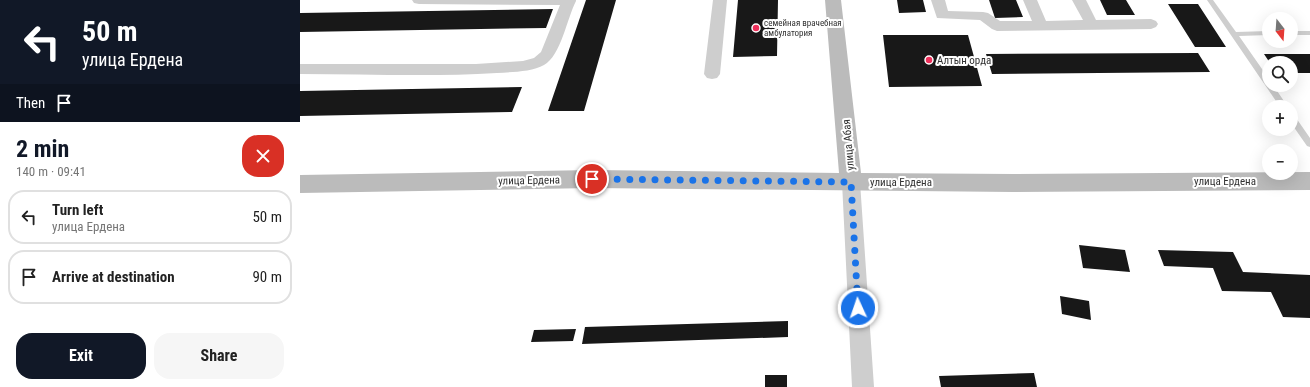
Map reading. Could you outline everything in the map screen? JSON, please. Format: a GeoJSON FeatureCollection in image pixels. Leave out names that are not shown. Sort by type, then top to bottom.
{"type":"FeatureCollection","features":[{"type":"Feature","properties":{"kind":"street"},"geometry":{"type":"LineString","coordinates":[[300,69],[476,69],[523,66],[539,62],[547,55],[569,0],[419,0]]}},
{"type":"Feature","properties":{"kind":"street"},"geometry":{"type":"LineString","coordinates":[[712,74],[720,0]]}},
{"type":"Feature","properties":{"kind":"street","name":"улица Абая"},"geometry":{"type":"LineString","coordinates":[[832,0],[847,129],[863,387]]}},
{"type":"Feature","properties":{"kind":"street"},"geometry":{"type":"LineString","coordinates":[[938,0],[942,15],[982,10],[997,26],[1151,24]]}},
{"type":"Feature","properties":{"kind":"street"},"geometry":{"type":"LineString","coordinates":[[1030,0],[1041,25]]}},
{"type":"Feature","properties":{"kind":"street"},"geometry":{"type":"LineString","coordinates":[[1079,0],[1092,25]]}},
{"type":"Feature","properties":{"kind":"street","name":"улица Ердена"},"geometry":{"type":"LineString","coordinates":[[300,184],[592,179],[1012,183],[1310,181]]}},
{"type":"Feature","properties":{"kind":"lane"},"geometry":{"type":"LineString","coordinates":[[1210,0],[1279,100]]}},
{"type":"Feature","properties":{"kind":"lane"},"geometry":{"type":"LineString","coordinates":[[1298,33],[1310,32]]}},
{"type":"Feature","properties":{"kind":"lane"},"geometry":{"type":"LineString","coordinates":[[1233,34],[1262,33]]}},
{"type":"Feature","properties":{"kind":"lane"},"geometry":{"type":"LineString","coordinates":[[1298,127],[1310,144]]}},
{"type":"Feature","properties":{"kind":"building"},"geometry":{"type":"Polygon","coordinates":[[[586,0],[616,0],[584,111],[548,111],[586,0]]]}},
{"type":"Feature","properties":{"kind":"building","name":"семейная врачебная амбулатория"},"geometry":{"type":"Polygon","coordinates":[[[738,0],[778,0],[777,56],[733,57],[738,0]]]}},
{"type":"Feature","properties":{"kind":"building"},"geometry":{"type":"Polygon","coordinates":[[[897,0],[923,0],[926,12],[899,13],[897,0]]]}},
{"type":"Feature","properties":{"kind":"building"},"geometry":{"type":"Polygon","coordinates":[[[989,0],[1016,0],[1023,17],[995,18],[989,0]]]}},
{"type":"Feature","properties":{"kind":"building"},"geometry":{"type":"Polygon","coordinates":[[[1100,0],[1126,0],[1135,15],[1107,15],[1100,0]]]}},
{"type":"Feature","properties":{"kind":"building"},"geometry":{"type":"Polygon","coordinates":[[[1168,4],[1198,4],[1226,47],[1195,47],[1168,4]]]}},
{"type":"Feature","properties":{"kind":"building"},"geometry":{"type":"Polygon","coordinates":[[[553,9],[546,28],[300,32],[300,13],[553,9]]]}},
{"type":"Feature","properties":{"kind":"building"},"geometry":{"type":"Polygon","coordinates":[[[883,35],[968,35],[982,86],[889,87],[883,35]]]}},
{"type":"Feature","properties":{"kind":"building"},"geometry":{"type":"Polygon","coordinates":[[[1198,53],[1210,72],[992,74],[986,54],[1198,53]]]}},
{"type":"Feature","properties":{"kind":"building"},"geometry":{"type":"Polygon","coordinates":[[[1264,54],[1310,54],[1310,73],[1298,73],[1298,56],[1265,56],[1264,54]]]}},
{"type":"Feature","properties":{"kind":"building"},"geometry":{"type":"Polygon","coordinates":[[[522,87],[512,112],[300,116],[300,91],[522,87]]]}},
{"type":"Feature","properties":{"kind":"building"},"geometry":{"type":"Polygon","coordinates":[[[1079,245],[1125,250],[1130,272],[1083,268],[1079,245]]]}},
{"type":"Feature","properties":{"kind":"building"},"geometry":{"type":"Polygon","coordinates":[[[1158,250],[1233,252],[1243,272],[1310,275],[1310,318],[1283,317],[1271,292],[1222,291],[1213,268],[1164,266],[1158,250]]]}},
{"type":"Feature","properties":{"kind":"building"},"geometry":{"type":"Polygon","coordinates":[[[1060,296],[1089,301],[1091,320],[1062,314],[1060,296]]]}},
{"type":"Feature","properties":{"kind":"building"},"geometry":{"type":"Polygon","coordinates":[[[788,321],[788,337],[582,344],[585,327],[788,321]]]}},
{"type":"Feature","properties":{"kind":"building"},"geometry":{"type":"Polygon","coordinates":[[[576,329],[573,341],[531,342],[534,330],[576,329]]]}},
{"type":"Feature","properties":{"kind":"building"},"geometry":{"type":"Polygon","coordinates":[[[1034,373],[1037,387],[941,387],[939,376],[1034,373]]]}},
{"type":"Feature","properties":{"kind":"building"},"geometry":{"type":"Polygon","coordinates":[[[765,375],[787,375],[787,387],[765,387],[765,375]]]}},
{"type":"Feature","properties":{"kind":"place","name":"семейная врачебная амбулатория"},"geometry":{"type":"Point","coordinates":[756,28]}},
{"type":"Feature","properties":{"kind":"place","name":"Алтын орда"},"geometry":{"type":"Point","coordinates":[929,60]}},
{"type":"Feature","properties":{"kind":"route"},"geometry":{"type":"LineString","coordinates":[[592,179],[851,182],[858,308]]}}]}
